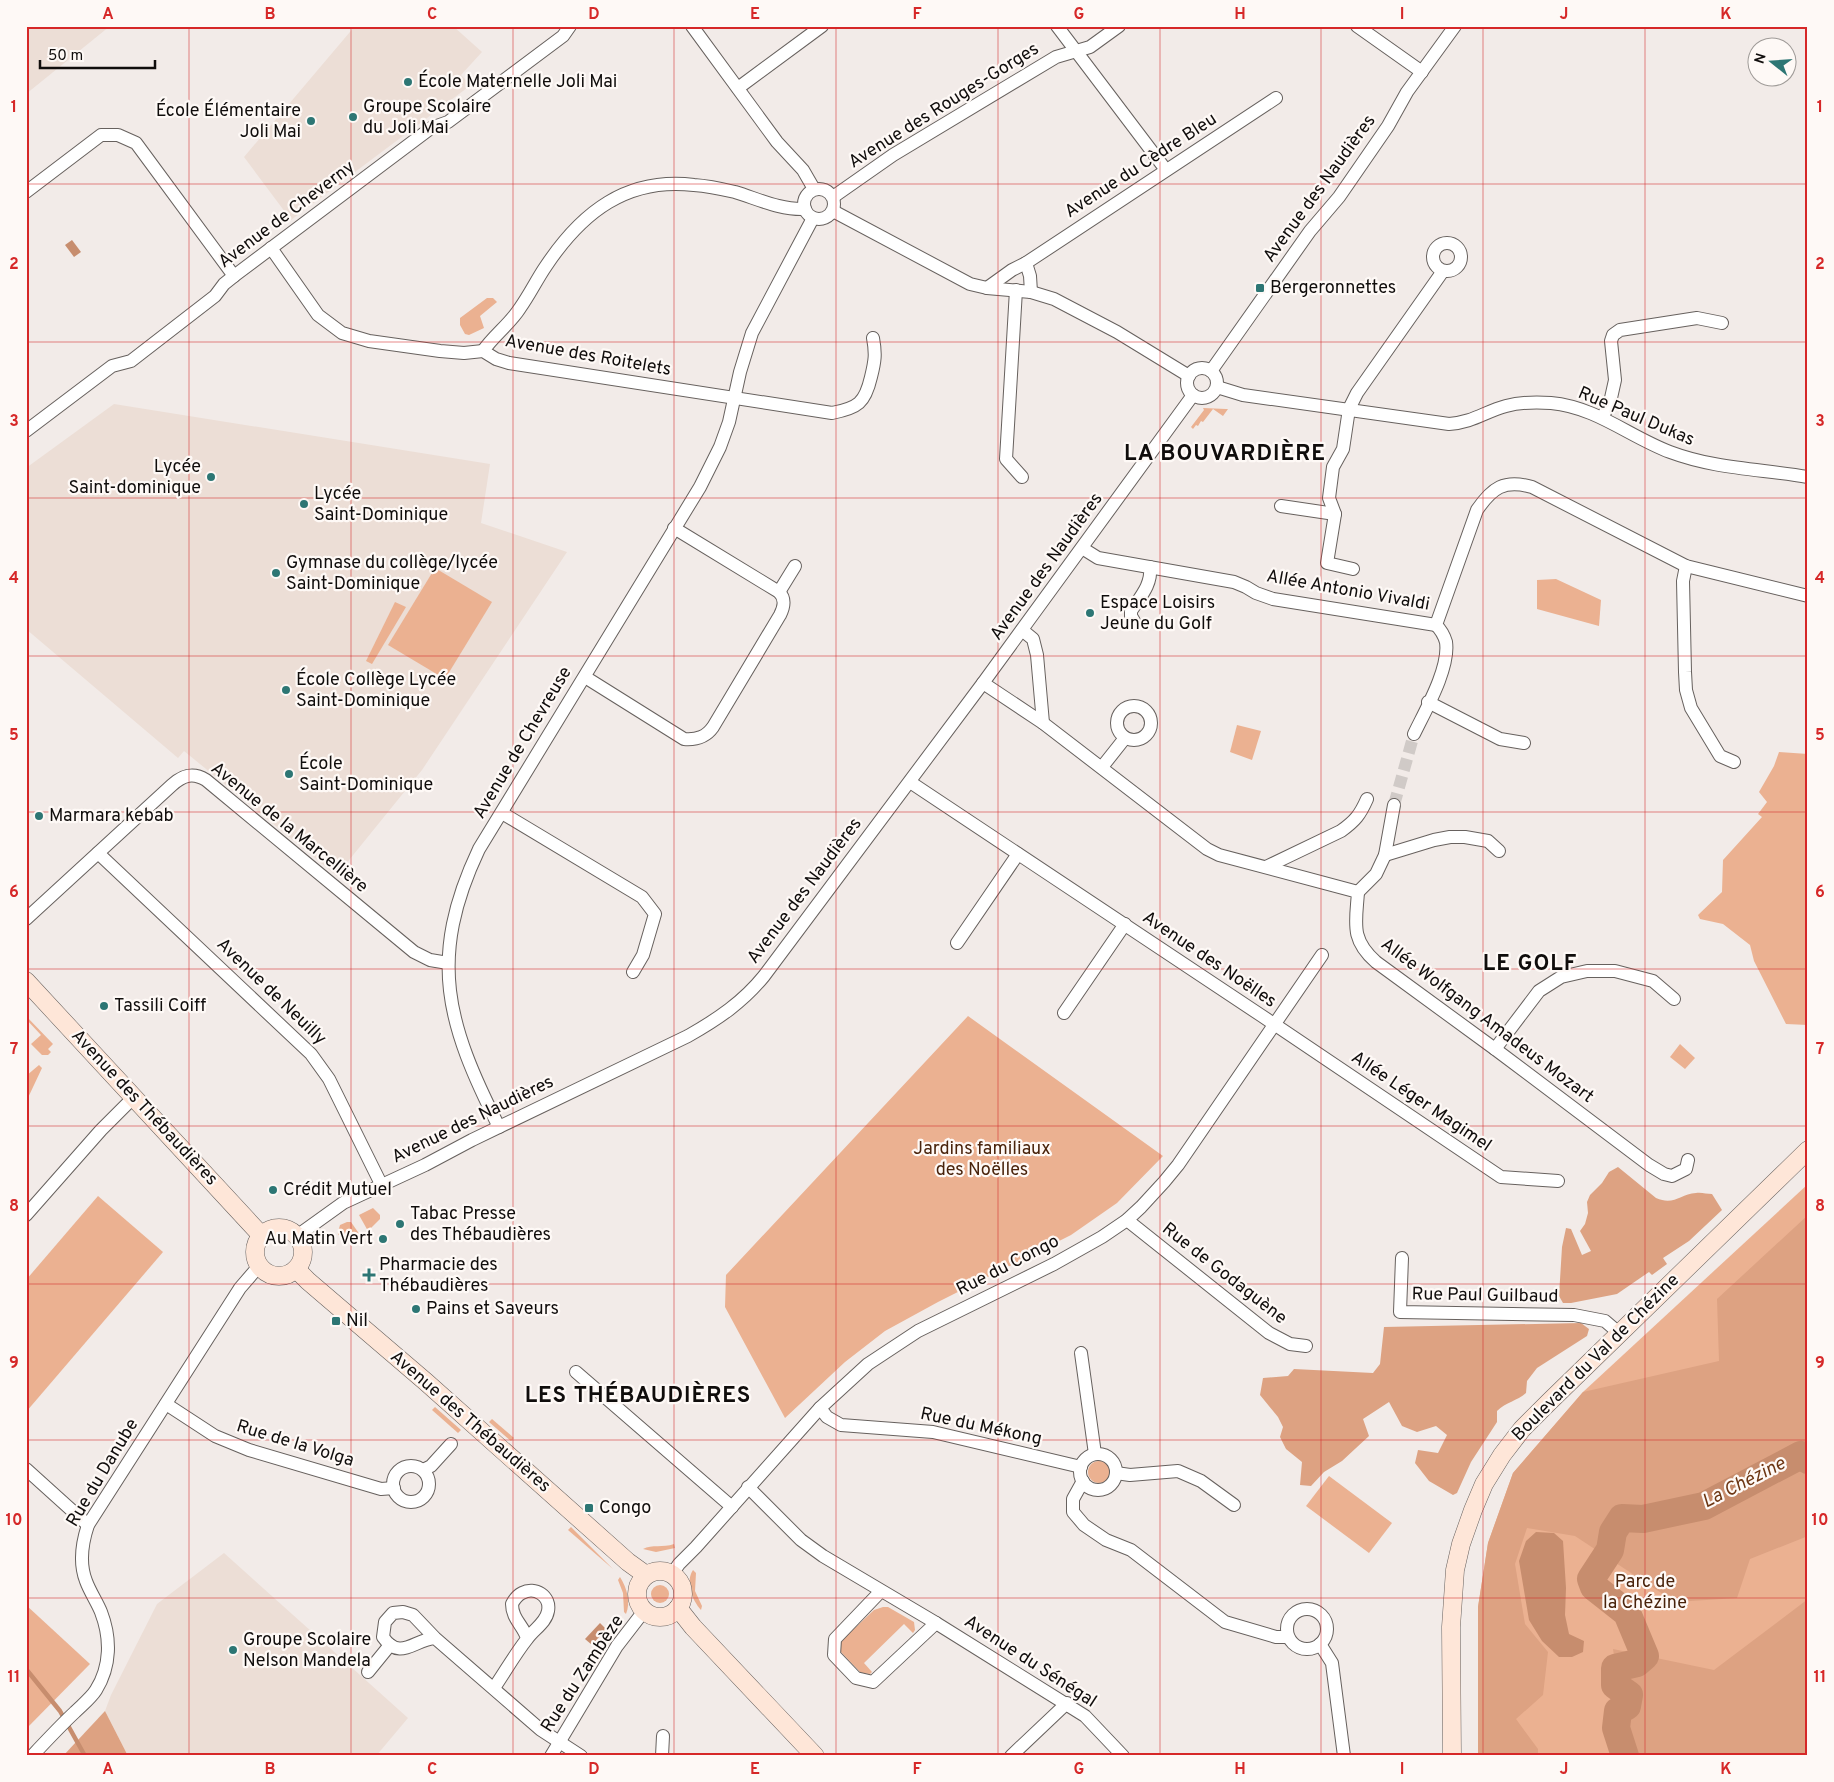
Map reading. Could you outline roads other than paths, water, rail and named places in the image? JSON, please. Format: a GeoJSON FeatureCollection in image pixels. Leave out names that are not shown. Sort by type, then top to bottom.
{"type":"FeatureCollection","features":[{"type":"Feature","properties":{"kind":"street","name":"Avenue de Cheverny"},"geometry":{"type":"LineString","coordinates":[[26,431],[112,366],[131,360],[215,296],[224,284],[234,276],[431,128],[448,122],[563,36],[570,26]]}},
{"type":"Feature","properties":{"kind":"street"},"geometry":{"type":"LineString","coordinates":[[692,26],[778,142],[803,170],[814,190]]}},
{"type":"Feature","properties":{"kind":"street"},"geometry":{"type":"LineString","coordinates":[[738,88],[822,26]]}},
{"type":"Feature","properties":{"kind":"street"},"geometry":{"type":"LineString","coordinates":[[1057,26],[1166,170]]}},
{"type":"Feature","properties":{"kind":"street","name":"Avenue des Rouges-Gorges"},"geometry":{"type":"LineString","coordinates":[[833,197],[893,155],[999,91],[1056,57],[1090,47],[1119,26]]}},
{"type":"Feature","properties":{"kind":"street"},"geometry":{"type":"LineString","coordinates":[[1357,26],[1422,72]]}},
{"type":"Feature","properties":{"kind":"street","name":"Avenue des Naudières"},"geometry":{"type":"LineString","coordinates":[[1211,371],[1310,231],[1339,197],[1388,126],[1407,92],[1455,26]]}},
{"type":"Feature","properties":{"kind":"street","name":"Avenue du Cèdre Bleu"},"geometry":{"type":"LineString","coordinates":[[987,288],[1276,98]]}},
{"type":"Feature","properties":{"kind":"street"},"geometry":{"type":"LineString","coordinates":[[26,192],[101,135],[118,135],[128,138],[136,143],[234,276]]}},
{"type":"Feature","properties":{"kind":"street"},"geometry":{"type":"LineString","coordinates":[[483,351],[493,337],[516,314],[552,256],[570,235],[607,202],[629,191],[659,184],[694,185],[735,192],[786,209],[809,214],[825,219],[833,212],[835,204],[833,197],[827,190],[818,188],[805,198],[809,214],[752,333],[734,398]]}},
{"type":"Feature","properties":{"kind":"street"},"geometry":{"type":"LineString","coordinates":[[833,212],[970,284],[987,288],[1032,292],[1054,299],[1093,319],[1189,376]]}},
{"type":"Feature","properties":{"kind":"street","name":"Avenue des Roitelets"},"geometry":{"type":"LineString","coordinates":[[271,248],[318,315],[342,333],[369,341],[440,352],[464,353],[483,351],[496,359],[509,363],[832,413],[847,410],[858,404],[867,394],[876,356],[873,338]]}},
{"type":"Feature","properties":{"kind":"street"},"geometry":{"type":"LineString","coordinates":[[1026,263],[1032,292]]}},
{"type":"Feature","properties":{"kind":"street"},"geometry":{"type":"LineString","coordinates":[[1352,568],[1327,563],[1335,514],[1329,498],[1333,466],[1343,449],[1349,409],[1357,393],[1443,271]]}},
{"type":"Feature","properties":{"kind":"street"},"geometry":{"type":"LineString","coordinates":[[1016,290],[1006,459],[1022,477]]}},
{"type":"Feature","properties":{"kind":"street"},"geometry":{"type":"LineString","coordinates":[[1603,418],[1611,398],[1615,380],[1611,341],[1613,336],[1620,330],[1697,318],[1722,323]]}},
{"type":"Feature","properties":{"kind":"street"},"geometry":{"type":"LineString","coordinates":[[1199,369],[1211,371],[1217,378],[1217,387],[1214,394],[1208,398],[1200,398],[1193,395],[1188,388],[1189,376],[1193,371],[1199,369]]}},
{"type":"Feature","properties":{"kind":"street","name":"Rue Paul Dukas"},"geometry":{"type":"LineString","coordinates":[[1217,387],[1243,395],[1449,424],[1472,421],[1504,406],[1514,404],[1544,403],[1574,407],[1603,418],[1654,446],[1695,460],[1720,466],[1808,477]]}},
{"type":"Feature","properties":{"kind":"street","name":"Avenue des Naudières"},"geometry":{"type":"LineString","coordinates":[[297,1236],[335,1208],[688,1036],[725,1014],[758,983],[910,782],[1193,395]]}},
{"type":"Feature","properties":{"kind":"street","name":"Avenue de Chevreuse"},"geometry":{"type":"LineString","coordinates":[[499,1127],[474,1076],[459,1036],[450,996],[448,963],[453,922],[467,876],[479,849],[712,464],[726,428],[734,398]]}},
{"type":"Feature","properties":{"kind":"street"},"geometry":{"type":"LineString","coordinates":[[1414,734],[1440,679],[1446,647],[1442,632],[1436,625],[1477,510],[1486,497],[1500,486],[1518,483],[1532,487],[1686,566],[1808,596]]}},
{"type":"Feature","properties":{"kind":"street"},"geometry":{"type":"LineString","coordinates":[[1281,506],[1335,514]]}},
{"type":"Feature","properties":{"kind":"street"},"geometry":{"type":"LineString","coordinates":[[584,677],[678,736],[691,739],[705,736],[713,727],[780,615],[784,601],[779,592],[674,528]]}},
{"type":"Feature","properties":{"kind":"street","name":"Allée Antonio Vivaldi"},"geometry":{"type":"LineString","coordinates":[[1082,548],[1098,558],[1234,582],[1273,599],[1436,625]]}},
{"type":"Feature","properties":{"kind":"street"},"geometry":{"type":"LineString","coordinates":[[779,592],[795,566]]}},
{"type":"Feature","properties":{"kind":"street"},"geometry":{"type":"LineString","coordinates":[[1686,566],[1683,581],[1686,690],[1692,708],[1720,756],[1734,762]]}},
{"type":"Feature","properties":{"kind":"street"},"geometry":{"type":"LineString","coordinates":[[1134,621],[1131,611],[1149,583],[1151,576],[1150,567]]}},
{"type":"Feature","properties":{"kind":"street"},"geometry":{"type":"LineString","coordinates":[[1022,630],[1032,639],[1035,646],[1043,723]]}},
{"type":"Feature","properties":{"kind":"street"},"geometry":{"type":"LineString","coordinates":[[983,683],[1043,723],[1207,849],[1219,855],[1358,892],[1376,874],[1385,855],[1394,805]]}},
{"type":"Feature","properties":{"kind":"street"},"geometry":{"type":"LineString","coordinates":[[1013,703],[1040,700]]}},
{"type":"Feature","properties":{"kind":"street"},"geometry":{"type":"LineString","coordinates":[[1428,702],[1500,739],[1524,743]]}},
{"type":"Feature","properties":{"kind":"street"},"geometry":{"type":"LineString","coordinates":[[1102,768],[1125,738]]}},
{"type":"Feature","properties":{"kind":"street","name":"Avenue de la Marcellière"},"geometry":{"type":"LineString","coordinates":[[26,919],[178,779],[190,775],[206,780],[414,952],[430,960],[448,963]]}},
{"type":"Feature","properties":{"kind":"street","name":"Avenue des Noëlles"},"geometry":{"type":"LineString","coordinates":[[910,782],[1274,1024]]}},
{"type":"Feature","properties":{"kind":"street"},"geometry":{"type":"LineString","coordinates":[[1266,867],[1346,827],[1360,814],[1367,799]]}},
{"type":"Feature","properties":{"kind":"street"},"geometry":{"type":"LineString","coordinates":[[502,813],[642,897],[655,914],[643,955],[633,972]]}},
{"type":"Feature","properties":{"kind":"street"},"geometry":{"type":"LineString","coordinates":[[1385,855],[1450,837],[1465,837],[1488,841],[1499,851]]}},
{"type":"Feature","properties":{"kind":"street","name":"Avenue de Neuilly"},"geometry":{"type":"LineString","coordinates":[[98,853],[311,1054],[329,1079],[382,1184]]}},
{"type":"Feature","properties":{"kind":"street"},"geometry":{"type":"LineString","coordinates":[[957,943],[1018,854]]}},
{"type":"Feature","properties":{"kind":"street","name":"Allée Wolfgang Amadeus Mozart"},"geometry":{"type":"LineString","coordinates":[[1358,892],[1356,933],[1368,955],[1649,1165],[1664,1174],[1672,1176],[1686,1169],[1688,1160]]}},
{"type":"Feature","properties":{"kind":"street","name":"Avenue des Noëlles"},"geometry":{"type":"LineString","coordinates":[[1064,1013],[1125,924]]}},
{"type":"Feature","properties":{"kind":"street","name":"Rue du Congo"},"geometry":{"type":"LineString","coordinates":[[672,1574],[820,1408],[868,1364],[918,1331],[1054,1264],[1102,1237],[1126,1220],[1152,1196],[1178,1165],[1242,1069],[1322,955]]}},
{"type":"Feature","properties":{"kind":"street"},"geometry":{"type":"LineString","coordinates":[[1495,1049],[1539,991],[1561,977],[1587,970],[1615,971],[1653,981],[1674,999]]}},
{"type":"Feature","properties":{"kind":"street","name":"Avenue des Thébaudières"},"geometry":{"type":"LineString","coordinates":[[26,981],[261,1235]]}},
{"type":"Feature","properties":{"kind":"street","name":"Allée Léger Magimel"},"geometry":{"type":"LineString","coordinates":[[1274,1024],[1501,1177],[1558,1181]]}},
{"type":"Feature","properties":{"kind":"street"},"geometry":{"type":"LineString","coordinates":[[26,1215],[101,1130],[134,1097]]}},
{"type":"Feature","properties":{"kind":"street","name":"Boulevard du Val de Chézine"},"geometry":{"type":"LineString","coordinates":[[1452,1756],[1451,1627],[1453,1590],[1458,1557],[1473,1510],[1484,1484],[1502,1455],[1522,1429],[1618,1333],[1808,1150]]}},
{"type":"Feature","properties":{"kind":"street","name":"Rue de Godaguène"},"geometry":{"type":"LineString","coordinates":[[1126,1220],[1269,1333],[1290,1344],[1306,1346]]}},
{"type":"Feature","properties":{"kind":"street"},"geometry":{"type":"LineString","coordinates":[[279,1227],[287,1229],[297,1236],[302,1245],[303,1253],[296,1269],[288,1274],[279,1276],[266,1272],[260,1266],[254,1252],[257,1241],[267,1230],[279,1227]]}},
{"type":"Feature","properties":{"kind":"street","name":"Rue Paul Guilbaud"},"geometry":{"type":"LineString","coordinates":[[1402,1258],[1400,1312],[1579,1315],[1605,1321],[1618,1333]]}},
{"type":"Feature","properties":{"kind":"street","name":"Rue du Danube"},"geometry":{"type":"LineString","coordinates":[[32,1756],[95,1692],[104,1675],[108,1661],[107,1630],[102,1612],[85,1581],[82,1566],[83,1539],[88,1525],[240,1288],[260,1266]]}},
{"type":"Feature","properties":{"kind":"street","name":"Avenue des Thébaudières"},"geometry":{"type":"LineString","coordinates":[[296,1269],[628,1562],[646,1575]]}},
{"type":"Feature","properties":{"kind":"street"},"geometry":{"type":"LineString","coordinates":[[1081,1352],[1095,1454]]}},
{"type":"Feature","properties":{"kind":"street"},"geometry":{"type":"LineString","coordinates":[[576,1372],[732,1507]]}},
{"type":"Feature","properties":{"kind":"street","name":"Rue de la Volga"},"geometry":{"type":"LineString","coordinates":[[166,1404],[215,1436],[248,1450],[381,1489],[394,1488]]}},
{"type":"Feature","properties":{"kind":"street","name":"Rue du Mékong"},"geometry":{"type":"LineString","coordinates":[[820,1408],[827,1417],[841,1425],[933,1432],[1081,1467]]}},
{"type":"Feature","properties":{"kind":"street"},"geometry":{"type":"LineString","coordinates":[[423,1470],[430,1466],[451,1444]]}},
{"type":"Feature","properties":{"kind":"street"},"geometry":{"type":"LineString","coordinates":[[1095,1454],[1106,1456],[1110,1459],[1116,1473],[1112,1484],[1102,1489],[1091,1488],[1083,1481],[1080,1472],[1086,1458],[1095,1454]]}},
{"type":"Feature","properties":{"kind":"street"},"geometry":{"type":"LineString","coordinates":[[413,1466],[423,1470],[427,1475],[430,1487],[424,1497],[419,1501],[413,1502],[403,1500],[394,1488],[395,1477],[402,1468],[413,1466]]}},
{"type":"Feature","properties":{"kind":"street"},"geometry":{"type":"LineString","coordinates":[[26,1468],[88,1525]]}},
{"type":"Feature","properties":{"kind":"street"},"geometry":{"type":"LineString","coordinates":[[1116,1473],[1130,1475],[1178,1471],[1201,1481],[1234,1505]]}},
{"type":"Feature","properties":{"kind":"street"},"geometry":{"type":"LineString","coordinates":[[1083,1481],[1073,1499],[1073,1512],[1084,1525],[1106,1540],[1131,1550],[1225,1622],[1276,1637],[1288,1637]]}},
{"type":"Feature","properties":{"kind":"street","name":"Avenue du Sénégal"},"geometry":{"type":"LineString","coordinates":[[748,1487],[801,1540],[823,1556],[1067,1703],[1085,1716],[1123,1756]]}},
{"type":"Feature","properties":{"kind":"street"},"geometry":{"type":"LineString","coordinates":[[662,1570],[672,1574],[680,1582],[683,1593],[682,1601],[678,1608],[670,1615],[662,1617],[651,1616],[644,1612],[637,1602],[638,1584],[646,1575],[662,1570]]}},
{"type":"Feature","properties":{"kind":"street","name":"Avenue du Sénégal"},"geometry":{"type":"LineString","coordinates":[[882,1591],[835,1639],[834,1655],[856,1678],[873,1682],[936,1623]]}},
{"type":"Feature","properties":{"kind":"street"},"geometry":{"type":"LineString","coordinates":[[678,1608],[693,1627],[815,1756]]}},
{"type":"Feature","properties":{"kind":"street"},"geometry":{"type":"LineString","coordinates":[[1306,1609],[1314,1610],[1322,1616],[1326,1627],[1326,1634],[1320,1644],[1308,1649],[1299,1648],[1288,1637],[1286,1628],[1293,1614],[1306,1609]]}},
{"type":"Feature","properties":{"kind":"street"},"geometry":{"type":"LineString","coordinates":[[435,1638],[428,1638],[410,1648],[403,1649],[390,1645],[383,1637],[383,1628],[392,1613],[403,1612],[414,1615],[435,1638],[541,1730],[581,1756]]}},
{"type":"Feature","properties":{"kind":"street","name":"Rue du Zambèze"},"geometry":{"type":"LineString","coordinates":[[551,1756],[617,1646],[644,1612]]}},
{"type":"Feature","properties":{"kind":"street"},"geometry":{"type":"LineString","coordinates":[[494,1688],[527,1638]]}},
{"type":"Feature","properties":{"kind":"street"},"geometry":{"type":"LineString","coordinates":[[1320,1644],[1332,1663],[1344,1756]]}},
{"type":"Feature","properties":{"kind":"street"},"geometry":{"type":"LineString","coordinates":[[368,1672],[390,1645]]}},
{"type":"Feature","properties":{"kind":"street"},"geometry":{"type":"LineString","coordinates":[[1011,1756],[1067,1703]]}},
{"type":"Feature","properties":{"kind":"street"},"geometry":{"type":"LineString","coordinates":[[662,1756],[663,1736]]}},
{"type":"Feature","properties":{"kind":"waterway","name":"La Chézine"},"geometry":{"type":"LineString","coordinates":[[1625,1756],[1616,1728],[1618,1711],[1627,1706],[1629,1695],[1615,1685],[1615,1668],[1637,1663],[1645,1656],[1627,1613],[1594,1587],[1591,1579],[1610,1550],[1613,1532],[1622,1518],[1643,1519],[1704,1506],[1801,1455],[1808,1460]]}},
{"type":"Feature","properties":{"kind":"waterway"},"geometry":{"type":"LineString","coordinates":[[26,1669],[60,1711],[85,1756]]}},
{"type":"Feature","properties":{"kind":"tunnel"},"geometry":{"type":"LineString","coordinates":[[1394,805],[1414,734]]}},
{"type":"Feature","properties":{"kind":"place","name":"École Maternelle Joli Mai"},"geometry":{"type":"Point","coordinates":[408,82]}},
{"type":"Feature","properties":{"kind":"place","name":"Groupe Scolaire du Joli Mai"},"geometry":{"type":"Point","coordinates":[353,117]}},
{"type":"Feature","properties":{"kind":"place","name":"École Élémentaire Joli Mai"},"geometry":{"type":"Point","coordinates":[311,121]}},
{"type":"Feature","properties":{"kind":"place","name":"Bergeronnettes"},"geometry":{"type":"Point","coordinates":[1260,288]}},
{"type":"Feature","properties":{"kind":"place","name":"Lycée Saint-dominique"},"geometry":{"type":"Point","coordinates":[211,477]}},
{"type":"Feature","properties":{"kind":"place","name":"Lycée Saint-Dominique"},"geometry":{"type":"Point","coordinates":[304,504]}},
{"type":"Feature","properties":{"kind":"place","name":"Gymnase du collège/lycée Saint-Dominique"},"geometry":{"type":"Point","coordinates":[276,573]}},
{"type":"Feature","properties":{"kind":"place","name":"Espace Loisirs Jeune du Golf"},"geometry":{"type":"Point","coordinates":[1090,613]}},
{"type":"Feature","properties":{"kind":"place","name":"École Collège Lycée Saint-Dominique"},"geometry":{"type":"Point","coordinates":[286,690]}},
{"type":"Feature","properties":{"kind":"place","name":"École Saint-Dominique"},"geometry":{"type":"Point","coordinates":[289,774]}},
{"type":"Feature","properties":{"kind":"place","name":"Marmara kebab"},"geometry":{"type":"Point","coordinates":[39,816]}},
{"type":"Feature","properties":{"kind":"place","name":"Tassili Coiff"},"geometry":{"type":"Point","coordinates":[104,1006]}},
{"type":"Feature","properties":{"kind":"place","name":"Crédit Mutuel"},"geometry":{"type":"Point","coordinates":[273,1190]}},
{"type":"Feature","properties":{"kind":"place","name":"Tabac Presse des Thébaudières"},"geometry":{"type":"Point","coordinates":[400,1224]}},
{"type":"Feature","properties":{"kind":"place","name":"Au Matin Vert"},"geometry":{"type":"Point","coordinates":[383,1239]}},
{"type":"Feature","properties":{"kind":"place","name":"Pharmacie des Thébaudières"},"geometry":{"type":"Point","coordinates":[369,1275]}},
{"type":"Feature","properties":{"kind":"place","name":"Pains et Saveurs"},"geometry":{"type":"Point","coordinates":[416,1309]}},
{"type":"Feature","properties":{"kind":"place","name":"Nil"},"geometry":{"type":"Point","coordinates":[336,1321]}},
{"type":"Feature","properties":{"kind":"place","name":"Congo"},"geometry":{"type":"Point","coordinates":[589,1508]}},
{"type":"Feature","properties":{"kind":"place","name":"Groupe Scolaire Nelson Mandela"},"geometry":{"type":"Point","coordinates":[233,1650]}},
{"type":"Feature","properties":{"kind":"district","name":"LA BOUVARDIÈRE"},"geometry":{"type":"Point","coordinates":[1225,454]}},
{"type":"Feature","properties":{"kind":"district","name":"LE GOLF"},"geometry":{"type":"Point","coordinates":[1530,964]}},
{"type":"Feature","properties":{"kind":"district","name":"LES THÉBAUDIÈRES"},"geometry":{"type":"Point","coordinates":[638,1396]}},
{"type":"Feature","properties":{"kind":"park label","name":"Jardins familiaux des Noëlles"},"geometry":{"type":"Point","coordinates":[982,1159]}},
{"type":"Feature","properties":{"kind":"park label","name":"Parc de la Chézine"},"geometry":{"type":"Point","coordinates":[1645,1592]}}]}
